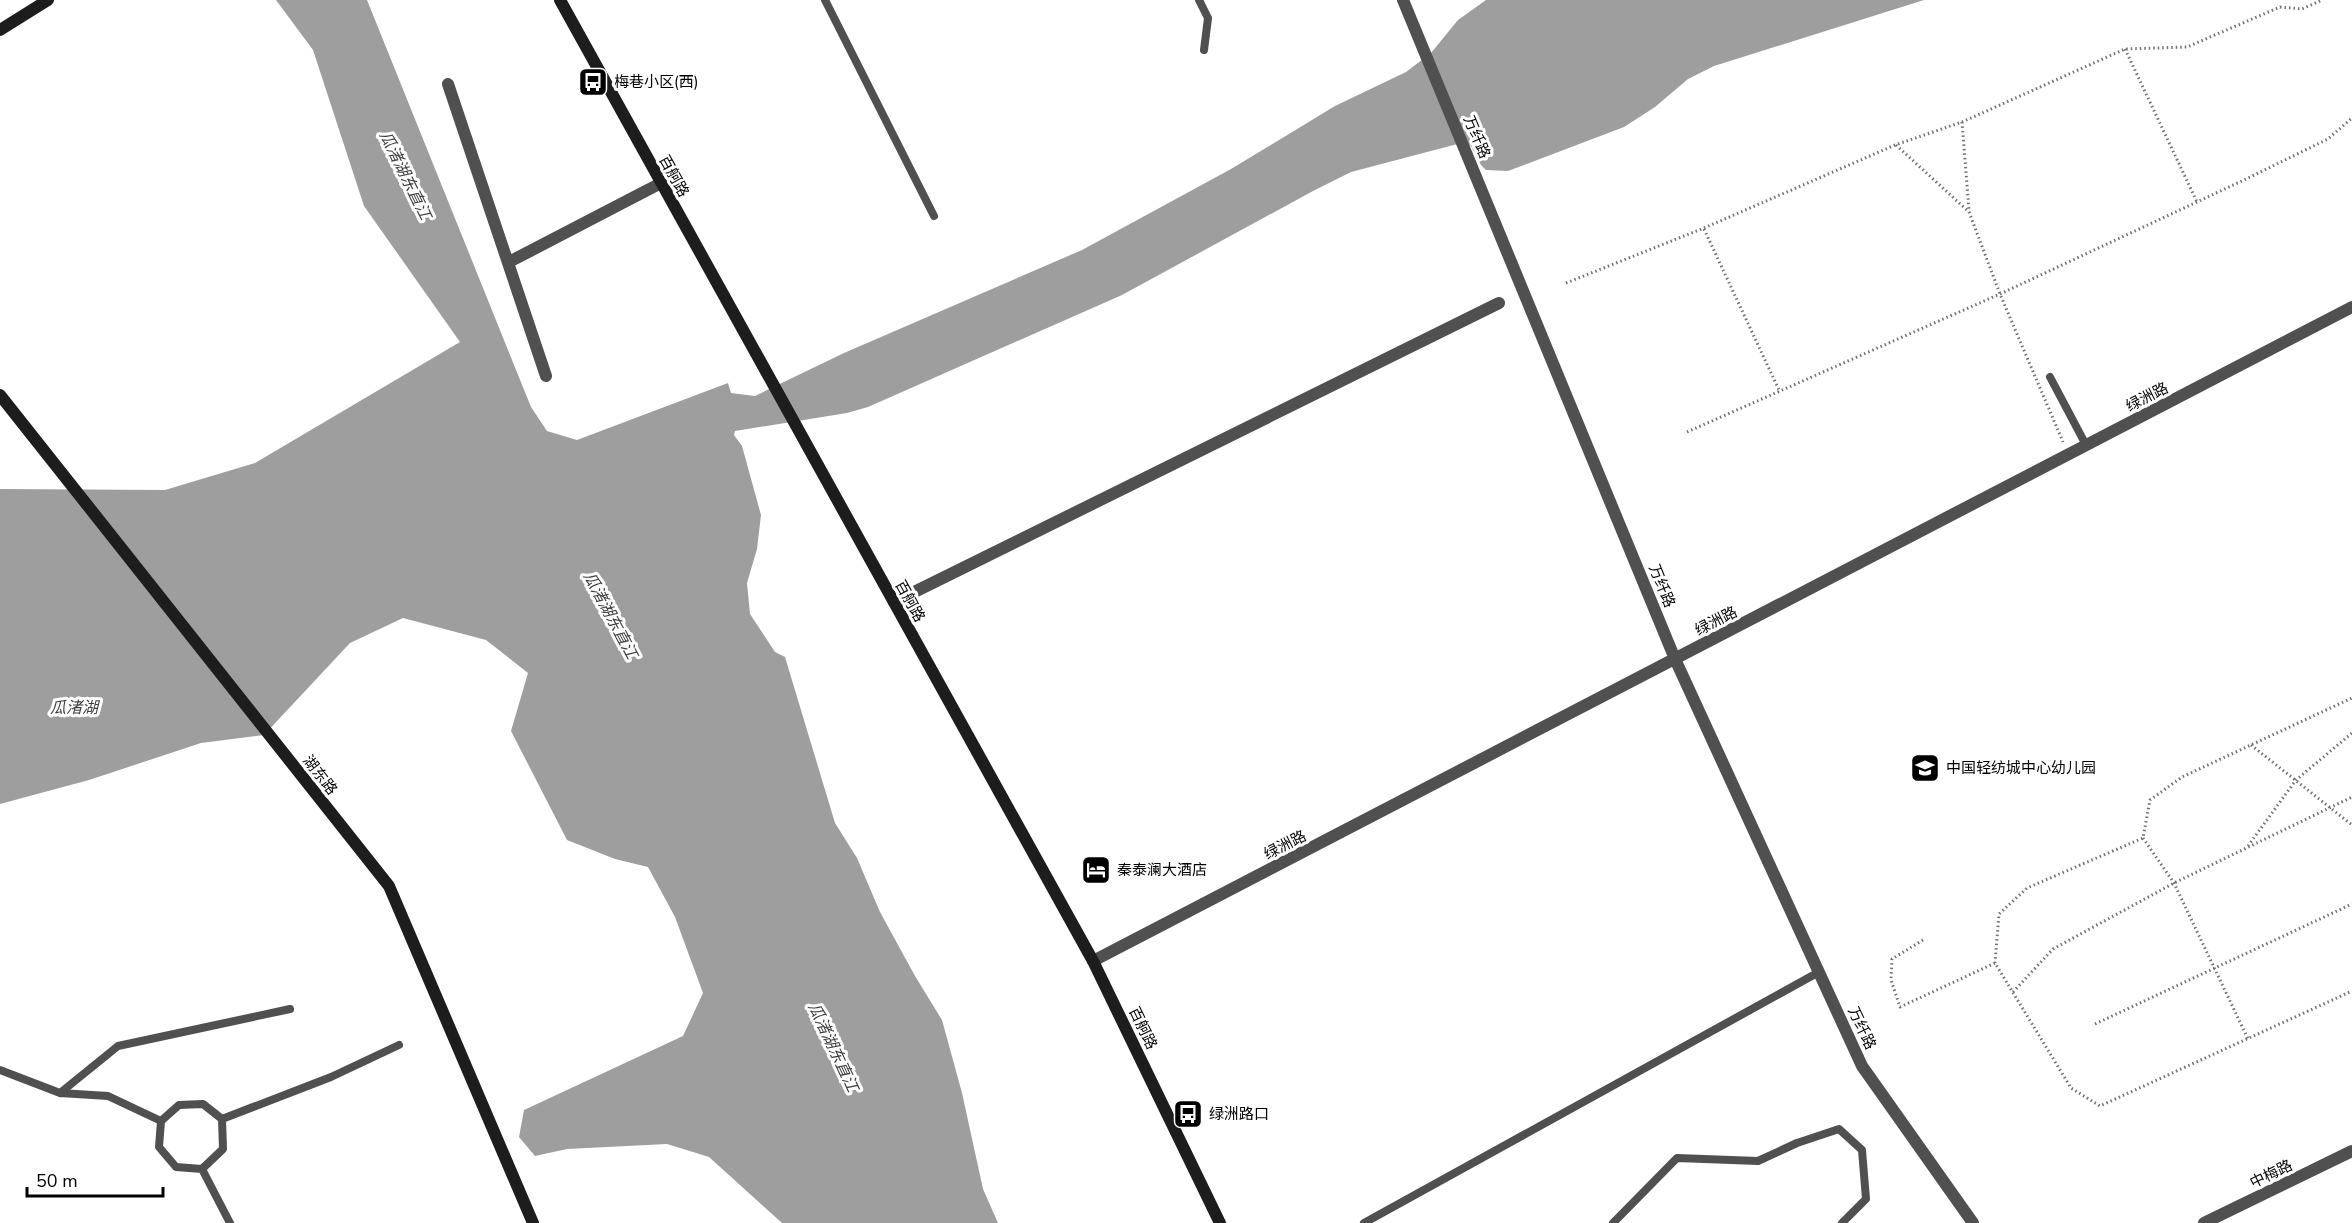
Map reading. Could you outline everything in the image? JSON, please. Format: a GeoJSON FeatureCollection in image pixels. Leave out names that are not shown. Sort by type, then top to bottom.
{"type":"FeatureCollection","features":[{"type":"Feature","properties":{"kind":"street"},"geometry":{"type":"LineString","coordinates":[[0,30],[48,0]]}},
{"type":"Feature","properties":{"kind":"street","name":"百舸路"},"geometry":{"type":"LineString","coordinates":[[560,0],[1093,962],[1220,1223]]}},
{"type":"Feature","properties":{"kind":"street","name":"万纤路"},"geometry":{"type":"LineString","coordinates":[[1402,0],[1675,659],[1862,1066],[1973,1223]]}},
{"type":"Feature","properties":{"kind":"street"},"geometry":{"type":"LineString","coordinates":[[448,84],[546,376]]}},
{"type":"Feature","properties":{"kind":"street"},"geometry":{"type":"LineString","coordinates":[[509,262],[661,183]]}},
{"type":"Feature","properties":{"kind":"street"},"geometry":{"type":"LineString","coordinates":[[894,602],[1499,303]]}},
{"type":"Feature","properties":{"kind":"street","name":"绿洲路"},"geometry":{"type":"LineString","coordinates":[[1093,962],[2352,307]]}},
{"type":"Feature","properties":{"kind":"street","name":"湖东路"},"geometry":{"type":"LineString","coordinates":[[0,395],[389,886],[532,1223]]}},
{"type":"Feature","properties":{"kind":"street","name":"中梅路"},"geometry":{"type":"LineString","coordinates":[[2204,1223],[2351,1154]]}},
{"type":"Feature","properties":{"kind":"lane"},"geometry":{"type":"LineString","coordinates":[[825,0],[934,216]]}},
{"type":"Feature","properties":{"kind":"lane"},"geometry":{"type":"LineString","coordinates":[[1199,0],[1208,18],[1204,50]]}},
{"type":"Feature","properties":{"kind":"lane"},"geometry":{"type":"LineString","coordinates":[[2050,377],[2086,445]]}},
{"type":"Feature","properties":{"kind":"lane"},"geometry":{"type":"LineString","coordinates":[[1364,1223],[1819,972]]}},
{"type":"Feature","properties":{"kind":"lane"},"geometry":{"type":"LineString","coordinates":[[60,1093],[118,1046],[290,1009]]}},
{"type":"Feature","properties":{"kind":"lane"},"geometry":{"type":"LineString","coordinates":[[222,1119],[331,1077],[399,1045]]}},
{"type":"Feature","properties":{"kind":"lane"},"geometry":{"type":"LineString","coordinates":[[0,1070],[60,1093],[108,1096],[161,1121]]}},
{"type":"Feature","properties":{"kind":"lane"},"geometry":{"type":"LineString","coordinates":[[203,1104],[222,1119],[224,1149],[202,1169],[176,1167],[159,1147],[161,1121],[179,1105],[203,1104]]}},
{"type":"Feature","properties":{"kind":"lane"},"geometry":{"type":"LineString","coordinates":[[1613,1223],[1677,1158],[1758,1161],[1797,1143],[1839,1129],[1862,1150],[1866,1199],[1842,1223]]}},
{"type":"Feature","properties":{"kind":"lane"},"geometry":{"type":"LineString","coordinates":[[202,1169],[230,1223]]}},
{"type":"Feature","properties":{"kind":"path"},"geometry":{"type":"LineString","coordinates":[[1566,283],[1704,228],[1895,145],[1962,122],[2125,49],[2187,47],[2280,7],[2302,9],[2322,0]]}},
{"type":"Feature","properties":{"kind":"path"},"geometry":{"type":"LineString","coordinates":[[2125,49],[2197,202]]}},
{"type":"Feature","properties":{"kind":"path"},"geometry":{"type":"LineString","coordinates":[[1687,432],[2000,294],[2197,202],[2328,139],[2352,118]]}},
{"type":"Feature","properties":{"kind":"path"},"geometry":{"type":"LineString","coordinates":[[1962,122],[1969,212],[2047,409],[2069,454]]}},
{"type":"Feature","properties":{"kind":"path"},"geometry":{"type":"LineString","coordinates":[[1895,145],[1969,212]]}},
{"type":"Feature","properties":{"kind":"path"},"geometry":{"type":"LineString","coordinates":[[1704,228],[1779,390]]}},
{"type":"Feature","properties":{"kind":"path"},"geometry":{"type":"LineString","coordinates":[[2248,1039],[2174,883],[2143,838],[2150,800],[2182,777],[2352,698]]}},
{"type":"Feature","properties":{"kind":"path"},"geometry":{"type":"LineString","coordinates":[[2247,847],[2296,780],[2352,733]]}},
{"type":"Feature","properties":{"kind":"path"},"geometry":{"type":"LineString","coordinates":[[2251,745],[2352,825]]}},
{"type":"Feature","properties":{"kind":"path"},"geometry":{"type":"LineString","coordinates":[[2013,992],[2053,950],[2174,883],[2352,797]]}},
{"type":"Feature","properties":{"kind":"path"},"geometry":{"type":"LineString","coordinates":[[2143,838],[2027,888],[1999,914],[1995,963],[2071,1088],[2100,1106],[2352,991]]}},
{"type":"Feature","properties":{"kind":"path"},"geometry":{"type":"LineString","coordinates":[[2095,1024],[2352,904]]}},
{"type":"Feature","properties":{"kind":"path"},"geometry":{"type":"LineString","coordinates":[[1923,940],[1892,958],[1891,980],[1900,1007],[1995,963]]}},
{"type":"Feature","properties":{"kind":"water"},"geometry":{"type":"Polygon","coordinates":[[[276,0],[367,0],[531,407],[547,431],[577,440],[728,383],[731,393],[755,396],[844,353],[1082,250],[1231,169],[1335,106],[1406,72],[1431,53],[1458,20],[1486,0],[1924,0],[1714,66],[1688,79],[1655,107],[1624,127],[1508,171],[1486,170],[1471,146],[1465,142],[1351,172],[1122,295],[868,407],[847,413],[735,431],[734,435],[742,446],[761,515],[757,549],[747,583],[750,614],[775,652],[785,657],[835,823],[857,858],[880,912],[942,1020],[962,1093],[983,1189],[998,1223],[782,1223],[709,1157],[667,1144],[567,1149],[535,1156],[519,1137],[524,1110],[683,1036],[703,993],[675,917],[648,867],[615,859],[567,840],[511,731],[528,673],[486,640],[403,618],[350,643],[264,735],[201,743],[89,780],[0,804],[0,489],[165,490],[255,463],[460,342],[364,206],[313,50],[276,0]]]}},
{"type":"Feature","properties":{"kind":"place","name":"梅巷小区(西)"},"geometry":{"type":"Point","coordinates":[593,82]}},
{"type":"Feature","properties":{"kind":"place","name":"中国轻纺城中心幼儿园"},"geometry":{"type":"Point","coordinates":[1925,768]}},
{"type":"Feature","properties":{"kind":"place","name":"秦泰澜大酒店"},"geometry":{"type":"Point","coordinates":[1096,870]}},
{"type":"Feature","properties":{"kind":"place","name":"绿洲路口"},"geometry":{"type":"Point","coordinates":[1188,1114]}},
{"type":"Feature","properties":{"kind":"water label","name":"瓜渚湖东直江"},"geometry":{"type":"Point","coordinates":[406,175]}},
{"type":"Feature","properties":{"kind":"water label","name":"瓜渚湖东直江"},"geometry":{"type":"Point","coordinates":[611,615]}},
{"type":"Feature","properties":{"kind":"water label","name":"瓜渚湖"},"geometry":{"type":"Point","coordinates":[74,707]}},
{"type":"Feature","properties":{"kind":"water label","name":"瓜渚湖东直江"},"geometry":{"type":"Point","coordinates":[834,1047]}}]}
